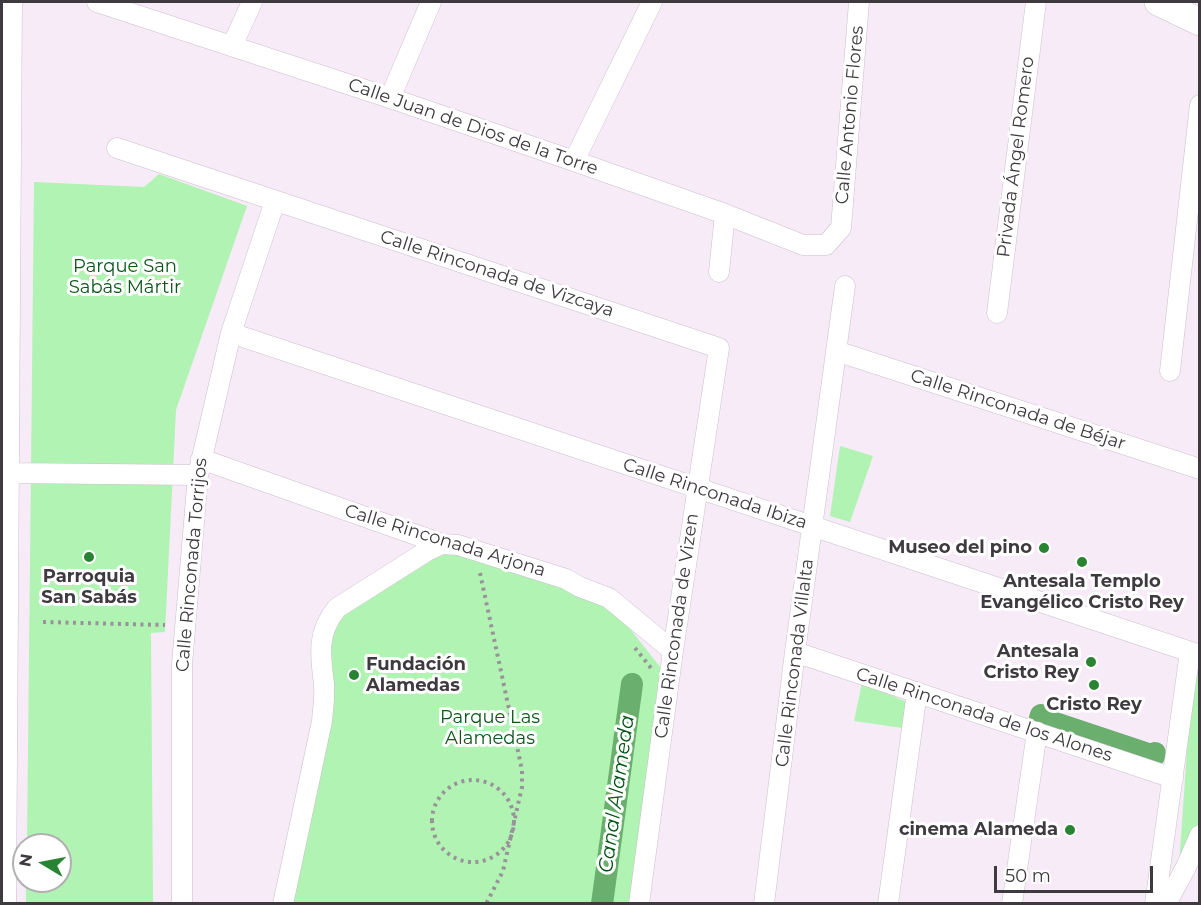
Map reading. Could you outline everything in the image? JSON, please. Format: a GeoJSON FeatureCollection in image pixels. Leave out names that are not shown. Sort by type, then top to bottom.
{"type":"FeatureCollection","features":[{"type":"Feature","properties":{"kind":"main road"},"geometry":{"type":"LineString","coordinates":[[1158,2],[1200,22]]}},
{"type":"Feature","properties":{"kind":"street"},"geometry":{"type":"LineString","coordinates":[[6,903],[4,834],[12,2]]}},
{"type":"Feature","properties":{"kind":"street","name":"Calle Juan de Dios de la Torre"},"geometry":{"type":"LineString","coordinates":[[97,2],[574,161],[725,214],[803,245],[826,245],[841,228]]}},
{"type":"Feature","properties":{"kind":"street"},"geometry":{"type":"LineString","coordinates":[[232,46],[252,2]]}},
{"type":"Feature","properties":{"kind":"street"},"geometry":{"type":"LineString","coordinates":[[390,98],[431,2]]}},
{"type":"Feature","properties":{"kind":"street"},"geometry":{"type":"LineString","coordinates":[[574,161],[652,2]]}},
{"type":"Feature","properties":{"kind":"street","name":"Calle Antonio Flores"},"geometry":{"type":"LineString","coordinates":[[841,228],[859,2]]}},
{"type":"Feature","properties":{"kind":"street","name":"Privada Ángel Romero"},"geometry":{"type":"LineString","coordinates":[[997,313],[1036,2]]}},
{"type":"Feature","properties":{"kind":"street"},"geometry":{"type":"LineString","coordinates":[[1170,371],[1200,105]]}},
{"type":"Feature","properties":{"kind":"street","name":"Calle Rinconada de Vizcaya"},"geometry":{"type":"LineString","coordinates":[[117,148],[718,348]]}},
{"type":"Feature","properties":{"kind":"street","name":"Calle Rinconada Torrijos"},"geometry":{"type":"LineString","coordinates":[[182,903],[182,664],[199,467],[231,333],[275,201]]}},
{"type":"Feature","properties":{"kind":"street"},"geometry":{"type":"LineString","coordinates":[[719,272],[725,214]]}},
{"type":"Feature","properties":{"kind":"street","name":"Calle Rinconada Villalta"},"geometry":{"type":"LineString","coordinates":[[764,903],[795,652],[845,286]]}},
{"type":"Feature","properties":{"kind":"street","name":"Calle Rinconada Ibiza"},"geometry":{"type":"LineString","coordinates":[[231,333],[1195,654]]}},
{"type":"Feature","properties":{"kind":"street","name":"Calle Rinconada de Vizen"},"geometry":{"type":"LineString","coordinates":[[639,903],[673,651],[718,348]]}},
{"type":"Feature","properties":{"kind":"street","name":"Calle Rinconada de Béjar"},"geometry":{"type":"LineString","coordinates":[[836,351],[1200,469]]}},
{"type":"Feature","properties":{"kind":"street","name":"Calle Rinconada Arjona"},"geometry":{"type":"LineString","coordinates":[[9,473],[199,467],[442,544],[458,545],[566,579],[609,598],[673,651]]}},
{"type":"Feature","properties":{"kind":"street"},"geometry":{"type":"LineString","coordinates":[[283,903],[322,721],[324,696],[320,650],[328,619],[338,608],[427,550],[442,544]]}},
{"type":"Feature","properties":{"kind":"street","name":"Calle Rinconada de los Alones"},"geometry":{"type":"LineString","coordinates":[[795,652],[1173,778]]}},
{"type":"Feature","properties":{"kind":"street"},"geometry":{"type":"LineString","coordinates":[[1155,903],[1173,778],[1195,654]]}},
{"type":"Feature","properties":{"kind":"street"},"geometry":{"type":"LineString","coordinates":[[888,903],[917,692]]}},
{"type":"Feature","properties":{"kind":"street"},"geometry":{"type":"LineString","coordinates":[[1012,903],[1037,732]]}},
{"type":"Feature","properties":{"kind":"street"},"geometry":{"type":"LineString","coordinates":[[1166,903],[1200,835]]}},
{"type":"Feature","properties":{"kind":"path"},"geometry":{"type":"LineString","coordinates":[[480,572],[522,770],[522,787],[503,871],[486,903]]}},
{"type":"Feature","properties":{"kind":"path"},"geometry":{"type":"LineString","coordinates":[[43,622],[171,626]]}},
{"type":"Feature","properties":{"kind":"path"},"geometry":{"type":"LineString","coordinates":[[634,646],[655,673]]}},
{"type":"Feature","properties":{"kind":"path"},"geometry":{"type":"LineString","coordinates":[[471,779],[484,781],[496,787],[506,796],[512,807],[514,820],[512,833],[506,845],[496,855],[483,860],[470,861],[456,858],[445,850],[437,839],[433,825],[434,812],[439,799],[459,782],[471,779]]}},
{"type":"Feature","properties":{"kind":"green space","name":"Parque San Sabás Mártir"},"geometry":{"type":"Polygon","coordinates":[[[159,174],[247,206],[176,410],[165,632],[151,633],[153,903],[26,904],[26,893],[72,893],[72,833],[27,833],[34,182],[144,187],[159,174]]]}},
{"type":"Feature","properties":{"kind":"green space"},"geometry":{"type":"Polygon","coordinates":[[[840,446],[873,456],[850,522],[830,516],[840,446]]]}},
{"type":"Feature","properties":{"kind":"green space","name":"Parque Las Alamedas"},"geometry":{"type":"Polygon","coordinates":[[[444,545],[604,603],[623,620],[661,668],[629,903],[286,904],[324,646],[344,609],[444,545]]]}},
{"type":"Feature","properties":{"kind":"green space"},"geometry":{"type":"Polygon","coordinates":[[[1199,668],[1199,834],[1179,865],[1192,679],[1195,669],[1199,668]]]}},
{"type":"Feature","properties":{"kind":"green space"},"geometry":{"type":"Polygon","coordinates":[[[862,683],[907,702],[902,728],[854,721],[862,683]]]}},
{"type":"Feature","properties":{"kind":"waterway","name":"Canal Alameda"},"geometry":{"type":"LineString","coordinates":[[602,904],[632,684]]}},
{"type":"Feature","properties":{"kind":"waterway"},"geometry":{"type":"LineString","coordinates":[[1041,715],[1040,718],[1154,756],[1155,753]]}},
{"type":"Feature","properties":{"kind":"place","name":"Museo del pino"},"geometry":{"type":"Point","coordinates":[1044,548]}},
{"type":"Feature","properties":{"kind":"place","name":"Parroquia San Sabás"},"geometry":{"type":"Point","coordinates":[89,557]}},
{"type":"Feature","properties":{"kind":"place","name":"Antesala Templo Evangélico Cristo Rey"},"geometry":{"type":"Point","coordinates":[1082,562]}},
{"type":"Feature","properties":{"kind":"place","name":"Antesala Cristo Rey"},"geometry":{"type":"Point","coordinates":[1091,662]}},
{"type":"Feature","properties":{"kind":"place","name":"Fundación Alamedas"},"geometry":{"type":"Point","coordinates":[354,675]}},
{"type":"Feature","properties":{"kind":"place","name":"Cristo Rey"},"geometry":{"type":"Point","coordinates":[1094,685]}},
{"type":"Feature","properties":{"kind":"place","name":"cinema Alameda"},"geometry":{"type":"Point","coordinates":[1070,830]}}]}
